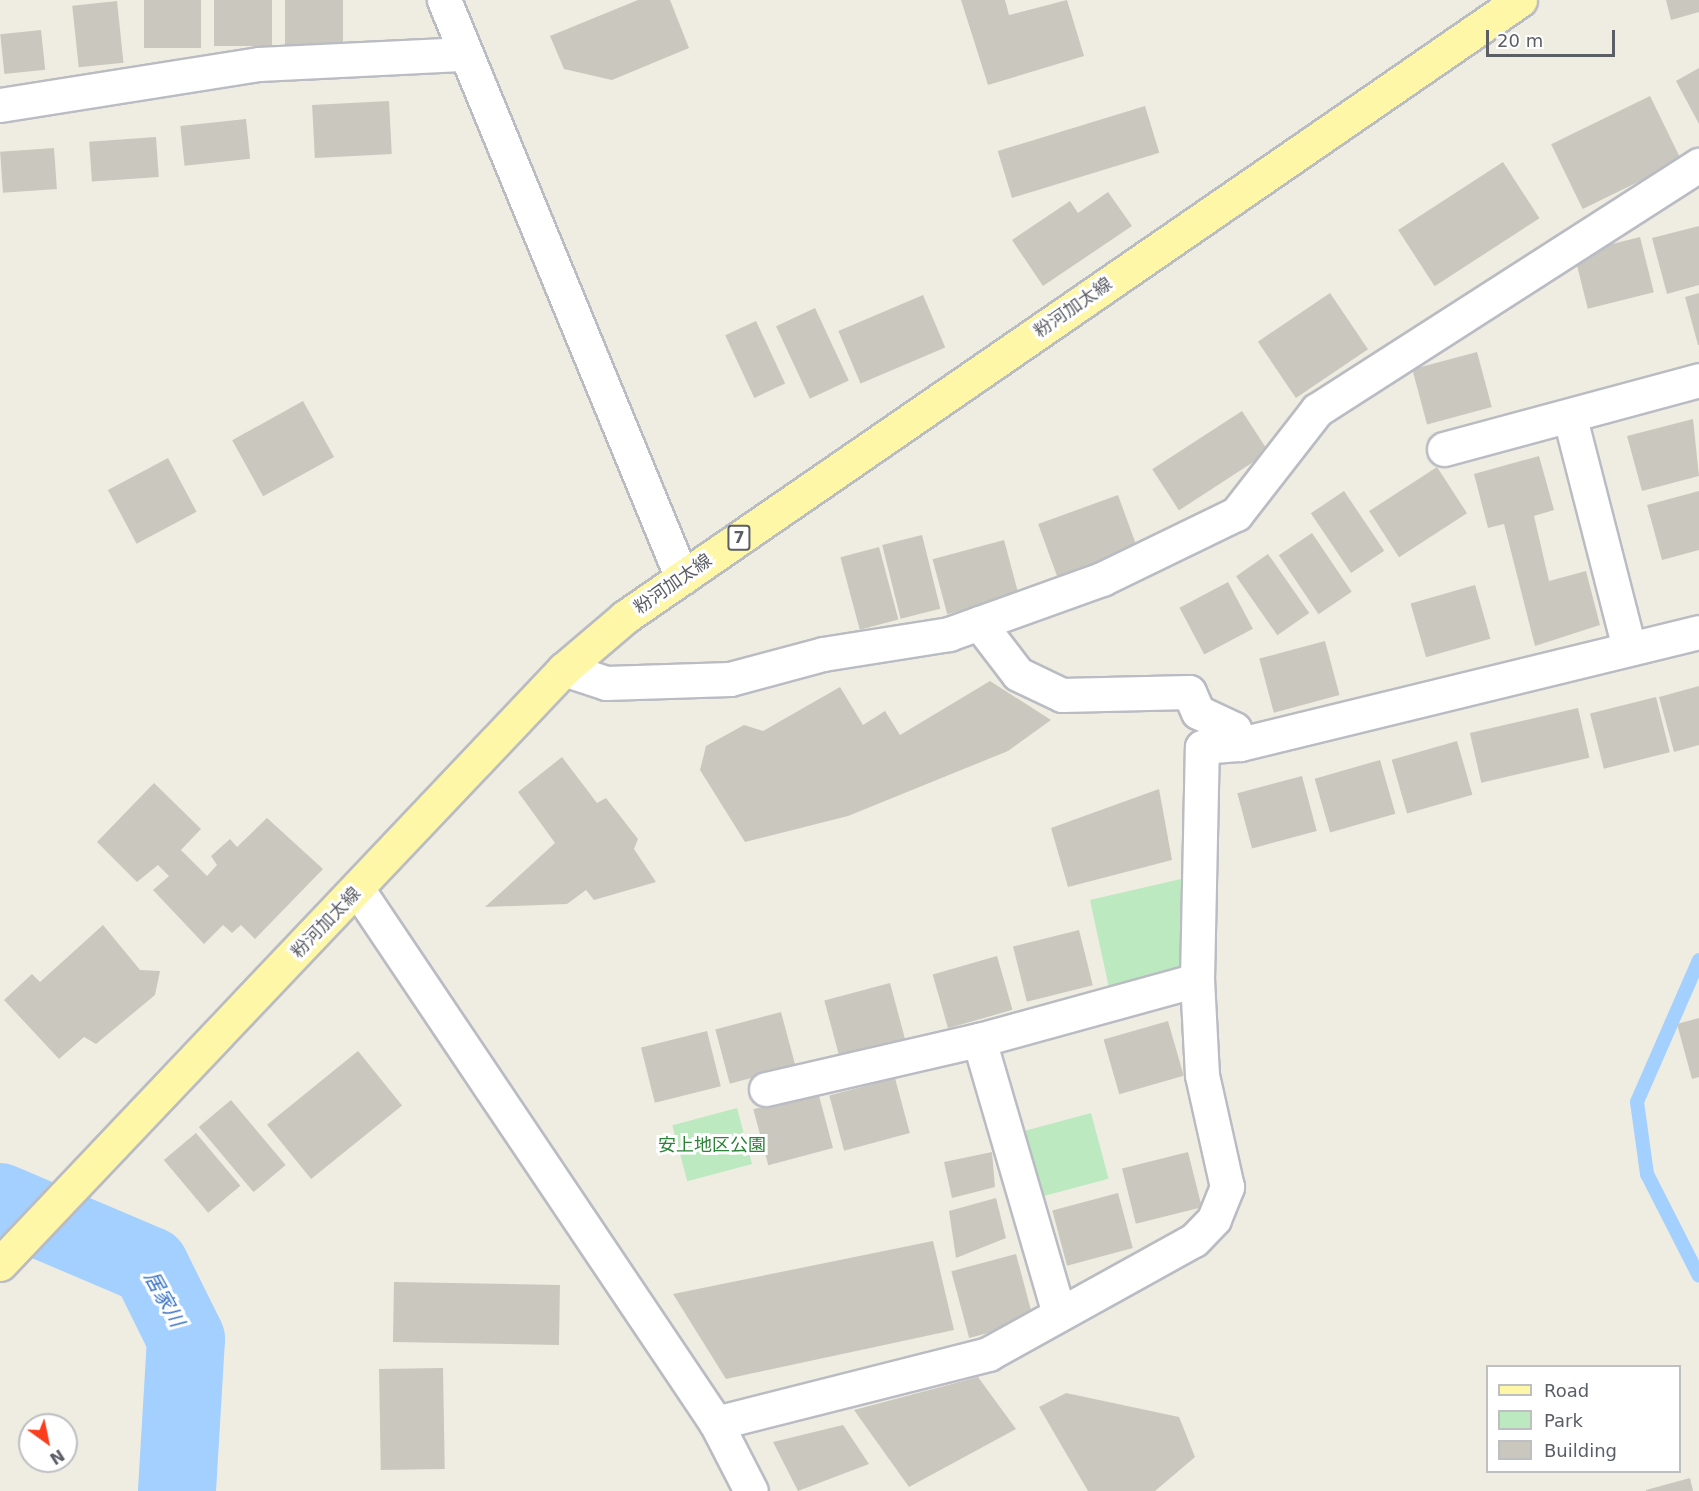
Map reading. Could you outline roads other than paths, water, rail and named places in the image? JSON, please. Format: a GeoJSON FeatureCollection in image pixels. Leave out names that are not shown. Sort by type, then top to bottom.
{"type":"FeatureCollection","features":[{"type":"Feature","properties":{"kind":"main road","name":"粉河加太線"},"geometry":{"type":"LineString","coordinates":[[9,1254],[358,890],[564,669],[682,578],[1520,0]]}},
{"type":"Feature","properties":{"kind":"street"},"geometry":{"type":"LineString","coordinates":[[444,0],[682,578]]}},
{"type":"Feature","properties":{"kind":"street"},"geometry":{"type":"LineString","coordinates":[[0,105],[259,63],[466,54]]}},
{"type":"Feature","properties":{"kind":"street"},"geometry":{"type":"LineString","coordinates":[[564,669],[606,683],[730,679],[823,654],[949,634],[1102,579],[1236,514],[1317,410],[1699,165]]}},
{"type":"Feature","properties":{"kind":"street"},"geometry":{"type":"LineString","coordinates":[[1444,449],[1570,418],[1699,380]]}},
{"type":"Feature","properties":{"kind":"street"},"geometry":{"type":"LineString","coordinates":[[1570,418],[1629,647]]}},
{"type":"Feature","properties":{"kind":"street"},"geometry":{"type":"LineString","coordinates":[[979,623],[1018,674],[1062,695],[1189,692],[1198,712],[1234,729],[1240,744]]}},
{"type":"Feature","properties":{"kind":"street"},"geometry":{"type":"LineString","coordinates":[[716,1423],[988,1354],[1194,1240],[1214,1219],[1227,1187],[1202,1075],[1197,980],[1202,747],[1240,744],[1629,647],[1699,632]]}},
{"type":"Feature","properties":{"kind":"street"},"geometry":{"type":"LineString","coordinates":[[358,890],[716,1423],[751,1491]]}},
{"type":"Feature","properties":{"kind":"street"},"geometry":{"type":"LineString","coordinates":[[766,1089],[979,1040],[1197,980]]}},
{"type":"Feature","properties":{"kind":"street"},"geometry":{"type":"LineString","coordinates":[[979,1040],[1059,1314]]}},
{"type":"Feature","properties":{"kind":"waterway"},"geometry":{"type":"LineString","coordinates":[[1699,960],[1637,1102],[1647,1174],[1699,1276]]}},
{"type":"Feature","properties":{"kind":"waterway","name":"居家川"},"geometry":{"type":"LineString","coordinates":[[0,1202],[150,1266],[186,1339],[177,1491]]}},
{"type":"Feature","properties":{"kind":"park label","name":"安上地区公園"},"geometry":{"type":"Point","coordinates":[712,1145]}}]}
